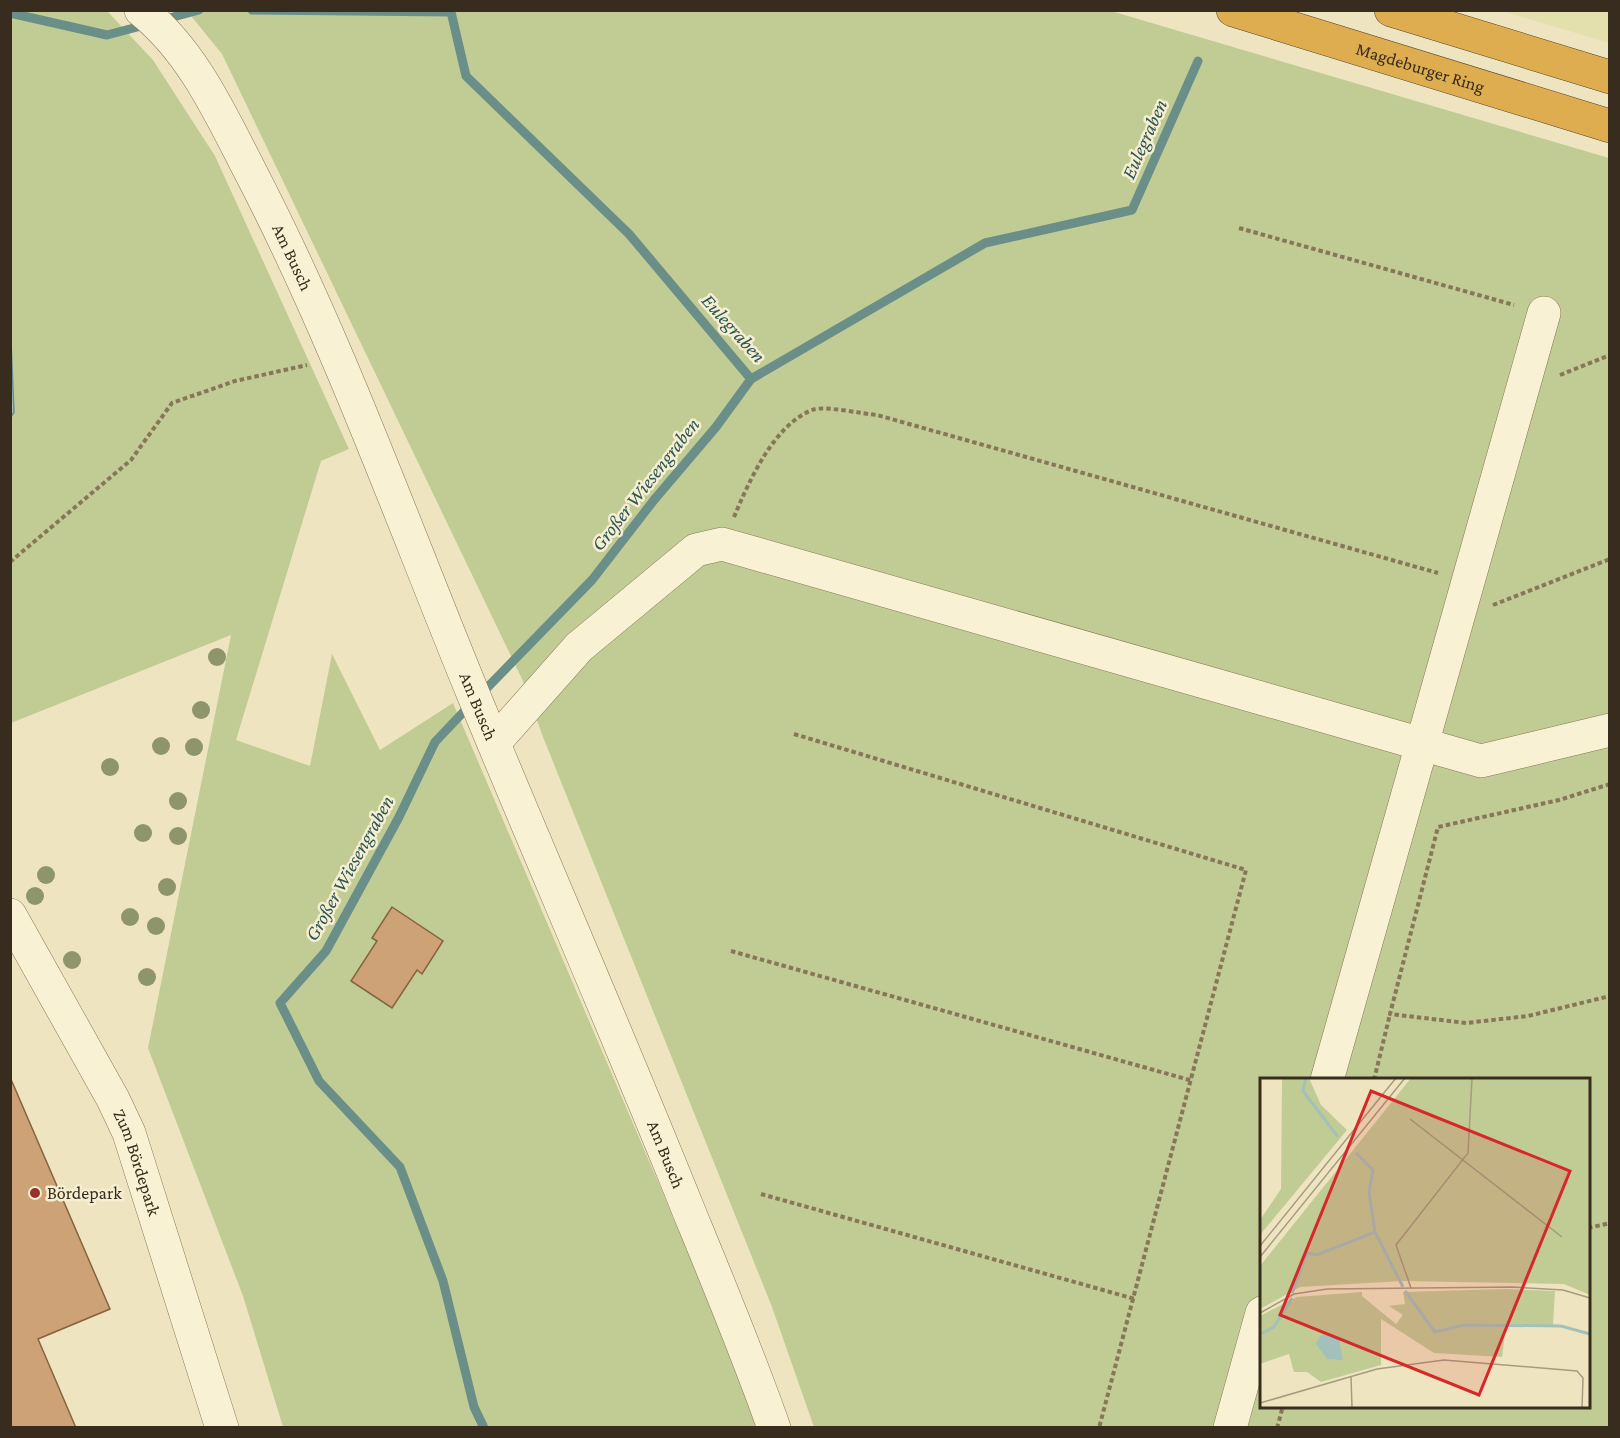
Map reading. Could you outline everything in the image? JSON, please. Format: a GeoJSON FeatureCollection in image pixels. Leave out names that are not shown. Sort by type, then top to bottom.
{"type":"FeatureCollection","features":[{"type":"Feature","properties":{"kind":"highway","name":"Magdeburger Ring"},"geometry":{"type":"LineString","coordinates":[[1233,10],[1610,126]]}},
{"type":"Feature","properties":{"kind":"highway"},"geometry":{"type":"LineString","coordinates":[[1391,10],[1610,76]]}},
{"type":"Feature","properties":{"kind":"street","name":"Am Busch"},"geometry":{"type":"LineString","coordinates":[[141,10],[179,48],[209,95],[277,223],[337,358],[459,661],[644,1098],[755,1372],[774,1428]]}},
{"type":"Feature","properties":{"kind":"street"},"geometry":{"type":"LineString","coordinates":[[1328,1078],[1544,313]]}},
{"type":"Feature","properties":{"kind":"street"},"geometry":{"type":"LineString","coordinates":[[490,735],[579,647],[696,550],[722,544],[1481,761],[1610,730]]}},
{"type":"Feature","properties":{"kind":"street","name":"Zum Bördepark"},"geometry":{"type":"LineString","coordinates":[[10,915],[129,1133],[222,1428]]}},
{"type":"Feature","properties":{"kind":"street"},"geometry":{"type":"LineString","coordinates":[[1230,1428],[1260,1320]]}},
{"type":"Feature","properties":{"kind":"path"},"geometry":{"type":"LineString","coordinates":[[1239,228],[1544,313]]}},
{"type":"Feature","properties":{"kind":"path"},"geometry":{"type":"LineString","coordinates":[[1522,390],[1610,355]]}},
{"type":"Feature","properties":{"kind":"path"},"geometry":{"type":"LineString","coordinates":[[10,562],[131,460],[171,403],[235,381],[337,358]]}},
{"type":"Feature","properties":{"kind":"path"},"geometry":{"type":"LineString","coordinates":[[722,544],[746,488],[783,428],[814,408],[877,415],[1468,582]]}},
{"type":"Feature","properties":{"kind":"path"},"geometry":{"type":"LineString","coordinates":[[1456,620],[1610,559]]}},
{"type":"Feature","properties":{"kind":"path"},"geometry":{"type":"LineString","coordinates":[[794,734],[1246,870],[1193,1081],[1099,1428]]}},
{"type":"Feature","properties":{"kind":"path"},"geometry":{"type":"LineString","coordinates":[[1374,1078],[1438,827],[1559,800],[1610,784]]}},
{"type":"Feature","properties":{"kind":"path"},"geometry":{"type":"LineString","coordinates":[[731,951],[1193,1081]]}},
{"type":"Feature","properties":{"kind":"path"},"geometry":{"type":"LineString","coordinates":[[1390,1014],[1466,1023],[1528,1016],[1610,996]]}},
{"type":"Feature","properties":{"kind":"path"},"geometry":{"type":"LineString","coordinates":[[761,1194],[1135,1299]]}},
{"type":"Feature","properties":{"kind":"path"},"geometry":{"type":"LineString","coordinates":[[1590,1228],[1610,1223]]}},
{"type":"Feature","properties":{"kind":"path"},"geometry":{"type":"LineString","coordinates":[[1277,1428],[1283,1408]]}},
{"type":"Feature","properties":{"kind":"shaded area"},"geometry":{"type":"Polygon","coordinates":[[[1502,11],[1609,11],[1609,43],[1502,11]]]}},
{"type":"Feature","properties":{"kind":"green space"},"geometry":{"type":"Polygon","coordinates":[[[11,11],[107,11],[153,60],[215,156],[349,449],[321,461],[236,740],[310,766],[332,654],[380,750],[453,703],[721,1329],[757,1427],[283,1427],[243,1296],[148,1048],[231,635],[11,723],[10,417],[14,412],[11,342],[11,11]]]}},
{"type":"Feature","properties":{"kind":"green space"},"geometry":{"type":"Polygon","coordinates":[[[187,11],[1111,11],[1609,158],[1609,1427],[814,1427],[772,1307],[543,737],[522,679],[222,54],[187,11]]]}},
{"type":"Feature","properties":{"kind":"water"},"geometry":{"type":"Polygon","coordinates":[[[11,342],[14,412],[11,417],[11,342]]]}},
{"type":"Feature","properties":{"kind":"building"},"geometry":{"type":"Polygon","coordinates":[[[392,907],[443,941],[422,974],[417,970],[392,1008],[351,981],[377,941],[372,938],[392,907]]]}},
{"type":"Feature","properties":{"kind":"building","name":"Bördepark"},"geometry":{"type":"Polygon","coordinates":[[[10,1077],[110,1309],[38,1339],[76,1428],[10,1428],[10,1077]]]}},
{"type":"Feature","properties":{"kind":"waterway","name":"Eulegraben"},"geometry":{"type":"LineString","coordinates":[[162,20],[199,10]]}},
{"type":"Feature","properties":{"kind":"waterway","name":"Eulegraben"},"geometry":{"type":"LineString","coordinates":[[252,10],[451,12],[466,76],[629,234],[751,379],[985,243],[1132,210],[1198,61]]}},
{"type":"Feature","properties":{"kind":"waterway","name":"Eulegraben"},"geometry":{"type":"LineString","coordinates":[[10,13],[107,35],[145,25]]}},
{"type":"Feature","properties":{"kind":"waterway","name":"Großer Wiesengraben"},"geometry":{"type":"LineString","coordinates":[[481,694],[592,580],[654,500],[716,427],[751,379]]}},
{"type":"Feature","properties":{"kind":"waterway","name":"Großer Wiesengraben"},"geometry":{"type":"LineString","coordinates":[[471,704],[435,742],[399,817],[326,951],[280,1003],[319,1081],[400,1167],[443,1281],[474,1407],[484,1428]]}},
{"type":"Feature","properties":{"kind":"place","name":"Bördepark"},"geometry":{"type":"Point","coordinates":[35,1193]}}]}
